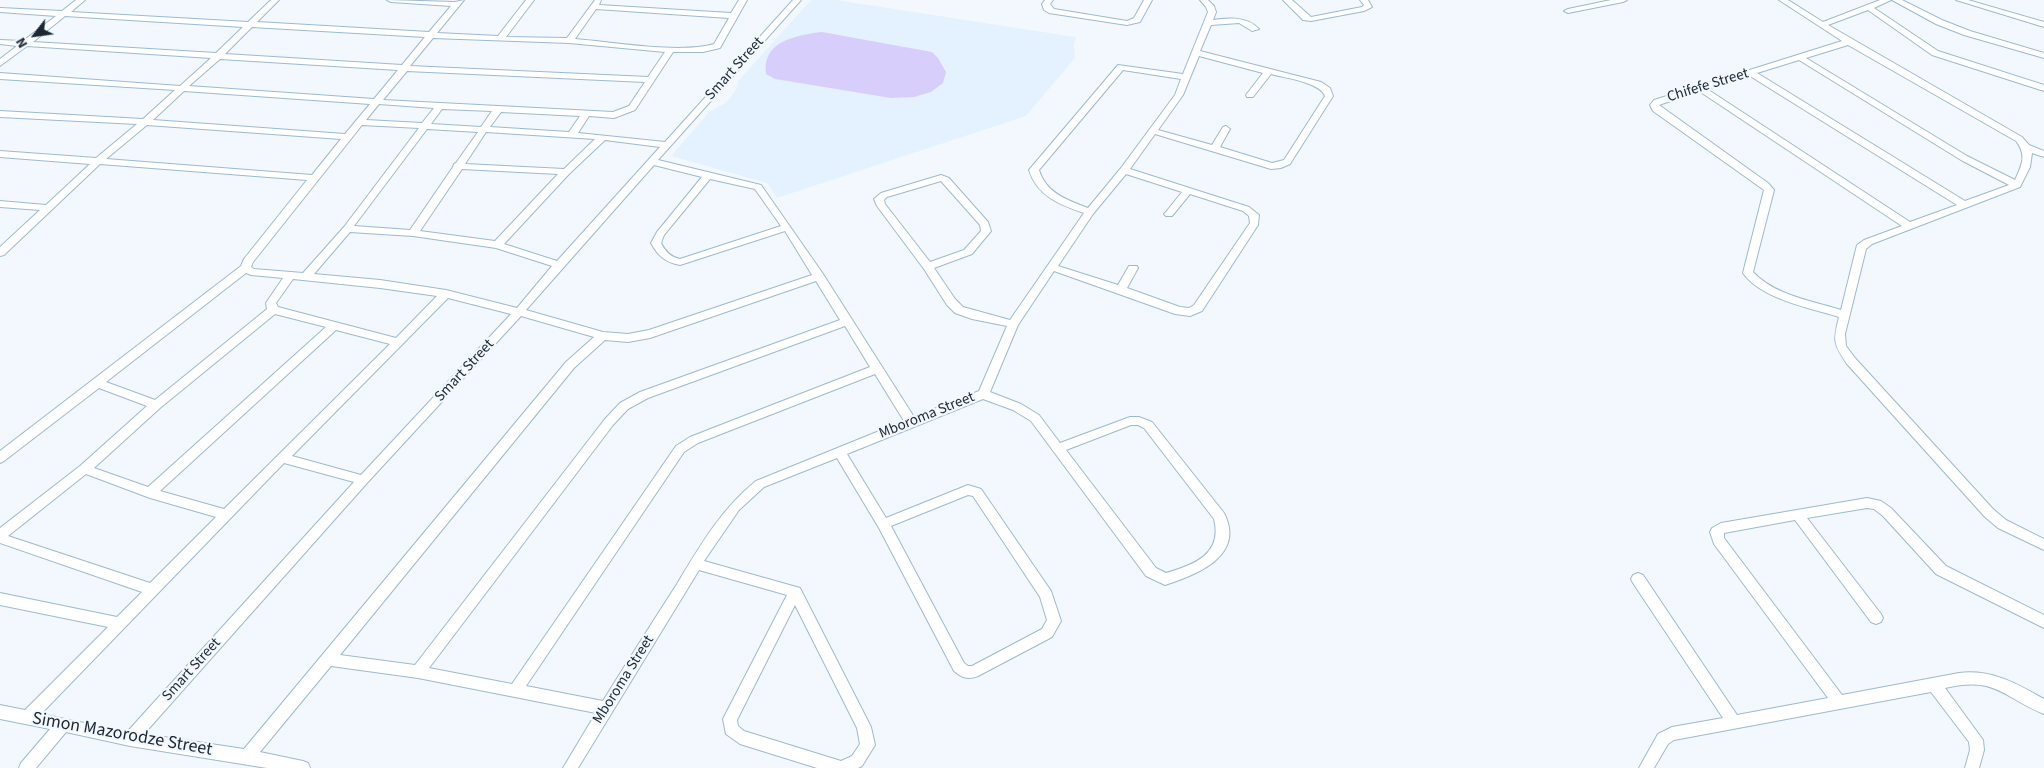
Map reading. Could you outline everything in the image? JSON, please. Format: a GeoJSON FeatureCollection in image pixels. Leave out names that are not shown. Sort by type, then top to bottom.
{"type":"FeatureCollection","features":[{"type":"Feature","properties":{"kind":"street"},"geometry":{"type":"LineString","coordinates":[[0,63],[81,0]]}},
{"type":"Feature","properties":{"kind":"street"},"geometry":{"type":"LineString","coordinates":[[0,252],[97,162],[145,122],[219,55],[276,0]]}},
{"type":"Feature","properties":{"kind":"street"},"geometry":{"type":"LineString","coordinates":[[391,0],[458,2]]}},
{"type":"Feature","properties":{"kind":"street"},"geometry":{"type":"LineString","coordinates":[[500,38],[530,0]]}},
{"type":"Feature","properties":{"kind":"street"},"geometry":{"type":"LineString","coordinates":[[0,10],[500,38],[569,40],[670,50],[703,50],[716,46],[743,0]]}},
{"type":"Feature","properties":{"kind":"street","name":"Smart Street"},"geometry":{"type":"LineString","coordinates":[[130,739],[363,480],[519,312],[797,0]]}},
{"type":"Feature","properties":{"kind":"street"},"geometry":{"type":"LineString","coordinates":[[1049,0],[1046,4],[1047,8],[1052,11],[1127,23],[1137,20],[1148,0]]}},
{"type":"Feature","properties":{"kind":"street","name":"Mboroma Street"},"geometry":{"type":"LineString","coordinates":[[570,768],[696,564],[731,511],[744,496],[760,484],[983,394],[1013,324],[1090,212],[1124,170],[1178,95],[1197,53],[1212,12],[1210,6],[1204,0]]}},
{"type":"Feature","properties":{"kind":"street"},"geometry":{"type":"LineString","coordinates":[[1287,0],[1306,18],[1311,19],[1368,7],[1364,0]]}},
{"type":"Feature","properties":{"kind":"street"},"geometry":{"type":"LineString","coordinates":[[1568,11],[1624,0]]}},
{"type":"Feature","properties":{"kind":"street"},"geometry":{"type":"LineString","coordinates":[[1783,0],[1849,42],[2019,139],[2028,148],[2044,154]]}},
{"type":"Feature","properties":{"kind":"street"},"geometry":{"type":"LineString","coordinates":[[1822,25],[1888,0]]}},
{"type":"Feature","properties":{"kind":"street"},"geometry":{"type":"LineString","coordinates":[[1896,0],[1939,22],[1967,33],[2044,56]]}},
{"type":"Feature","properties":{"kind":"street"},"geometry":{"type":"LineString","coordinates":[[1960,0],[2044,25]]}},
{"type":"Feature","properties":{"kind":"street"},"geometry":{"type":"LineString","coordinates":[[0,458],[246,268],[248,261],[314,178],[458,2]]}},
{"type":"Feature","properties":{"kind":"street"},"geometry":{"type":"LineString","coordinates":[[569,40],[596,4],[734,16]]}},
{"type":"Feature","properties":{"kind":"street"},"geometry":{"type":"LineString","coordinates":[[1868,7],[1934,53],[2044,88]]}},
{"type":"Feature","properties":{"kind":"street"},"geometry":{"type":"LineString","coordinates":[[1207,24],[1241,21],[1250,24],[1255,29]]}},
{"type":"Feature","properties":{"kind":"street"},"geometry":{"type":"LineString","coordinates":[[0,42],[404,68],[650,80]]}},
{"type":"Feature","properties":{"kind":"street","name":"Chifefe Street"},"geometry":{"type":"LineString","coordinates":[[1845,315],[1769,290],[1751,278],[1748,273],[1769,190],[1765,184],[1656,109],[1654,105],[1657,102],[1700,88],[1849,42]]}},
{"type":"Feature","properties":{"kind":"street"},"geometry":{"type":"LineString","coordinates":[[0,76],[440,106],[614,115],[626,112],[635,104],[670,50]]}},
{"type":"Feature","properties":{"kind":"street"},"geometry":{"type":"LineString","coordinates":[[1152,131],[1271,166],[1281,166],[1287,162],[1329,96],[1327,90],[1318,84],[1197,53]]}},
{"type":"Feature","properties":{"kind":"street"},"geometry":{"type":"LineString","coordinates":[[1799,57],[1964,158],[2017,185]]}},
{"type":"Feature","properties":{"kind":"street"},"geometry":{"type":"LineString","coordinates":[[1090,212],[1049,194],[1035,176],[1034,170],[1121,67],[1187,77]]}},
{"type":"Feature","properties":{"kind":"street"},"geometry":{"type":"LineString","coordinates":[[1250,95],[1268,72]]}},
{"type":"Feature","properties":{"kind":"street"},"geometry":{"type":"LineString","coordinates":[[1752,73],[1964,206]]}},
{"type":"Feature","properties":{"kind":"street"},"geometry":{"type":"LineString","coordinates":[[1700,88],[1909,226]]}},
{"type":"Feature","properties":{"kind":"street"},"geometry":{"type":"LineString","coordinates":[[306,277],[347,229],[440,106]]}},
{"type":"Feature","properties":{"kind":"street"},"geometry":{"type":"LineString","coordinates":[[413,232],[498,109]]}},
{"type":"Feature","properties":{"kind":"street"},"geometry":{"type":"LineString","coordinates":[[0,114],[145,122],[347,137]]}},
{"type":"Feature","properties":{"kind":"street"},"geometry":{"type":"LineString","coordinates":[[572,135],[586,114]]}},
{"type":"Feature","properties":{"kind":"street"},"geometry":{"type":"LineString","coordinates":[[360,122],[603,137],[668,145]]}},
{"type":"Feature","properties":{"kind":"street"},"geometry":{"type":"LineString","coordinates":[[1215,148],[1226,129]]}},
{"type":"Feature","properties":{"kind":"street"},"geometry":{"type":"LineString","coordinates":[[497,245],[566,172],[603,137]]}},
{"type":"Feature","properties":{"kind":"street"},"geometry":{"type":"LineString","coordinates":[[2028,148],[2029,156],[2017,185],[1868,242],[1861,247],[1840,334],[1841,346],[1850,361],[1989,513],[2016,532],[2044,545]]}},
{"type":"Feature","properties":{"kind":"street"},"geometry":{"type":"LineString","coordinates":[[0,154],[314,178]]}},
{"type":"Feature","properties":{"kind":"street"},"geometry":{"type":"LineString","coordinates":[[653,162],[758,187],[819,276],[911,422]]}},
{"type":"Feature","properties":{"kind":"street"},"geometry":{"type":"LineString","coordinates":[[457,166],[566,172]]}},
{"type":"Feature","properties":{"kind":"street"},"geometry":{"type":"LineString","coordinates":[[1052,267],[1179,311],[1190,312],[1198,308],[1254,223],[1254,215],[1246,209],[1124,170]]}},
{"type":"Feature","properties":{"kind":"street"},"geometry":{"type":"LineString","coordinates":[[709,174],[660,234],[656,243],[661,253],[669,260],[680,262],[787,227]]}},
{"type":"Feature","properties":{"kind":"street"},"geometry":{"type":"LineString","coordinates":[[928,267],[968,252],[986,231],[985,224],[946,180],[941,178],[884,195],[879,199],[880,204],[928,267],[951,302],[959,310],[1013,324]]}},
{"type":"Feature","properties":{"kind":"street"},"geometry":{"type":"LineString","coordinates":[[1170,214],[1187,191]]}},
{"type":"Feature","properties":{"kind":"street"},"geometry":{"type":"LineString","coordinates":[[0,204],[48,208]]}},
{"type":"Feature","properties":{"kind":"street"},"geometry":{"type":"LineString","coordinates":[[347,229],[413,232],[497,245],[559,265]]}},
{"type":"Feature","properties":{"kind":"street"},"geometry":{"type":"LineString","coordinates":[[246,268],[251,272],[380,284],[446,294],[604,336],[628,338],[650,334],[819,276]]}},
{"type":"Feature","properties":{"kind":"street"},"geometry":{"type":"LineString","coordinates":[[1121,290],[1133,268]]}},
{"type":"Feature","properties":{"kind":"street"},"geometry":{"type":"LineString","coordinates":[[273,310],[271,303],[290,276]]}},
{"type":"Feature","properties":{"kind":"street"},"geometry":{"type":"LineString","coordinates":[[28,717],[225,515],[446,294]]}},
{"type":"Feature","properties":{"kind":"street"},"geometry":{"type":"LineString","coordinates":[[273,310],[333,327],[398,342]]}},
{"type":"Feature","properties":{"kind":"street"},"geometry":{"type":"LineString","coordinates":[[0,536],[84,469],[156,405],[273,310]]}},
{"type":"Feature","properties":{"kind":"street"},"geometry":{"type":"LineString","coordinates":[[418,672],[609,422],[624,406],[644,395],[848,321]]}},
{"type":"Feature","properties":{"kind":"street"},"geometry":{"type":"LineString","coordinates":[[150,493],[333,327]]}},
{"type":"Feature","properties":{"kind":"street"},"geometry":{"type":"LineString","coordinates":[[247,757],[570,365],[604,336]]}},
{"type":"Feature","properties":{"kind":"street"},"geometry":{"type":"LineString","coordinates":[[515,691],[680,449],[694,440],[878,368]]}},
{"type":"Feature","properties":{"kind":"street"},"geometry":{"type":"LineString","coordinates":[[98,383],[156,405]]}},
{"type":"Feature","properties":{"kind":"street"},"geometry":{"type":"LineString","coordinates":[[983,394],[1027,412],[1035,418],[1151,572],[1165,579],[1181,574],[1211,559],[1219,549],[1224,527],[1220,517],[1148,425],[1139,421],[1130,421],[1058,448]]}},
{"type":"Feature","properties":{"kind":"street"},"geometry":{"type":"LineString","coordinates":[[839,451],[884,524],[959,666],[965,672],[973,672],[1047,633],[1054,621],[1046,595],[977,492],[968,490],[884,524]]}},
{"type":"Feature","properties":{"kind":"street"},"geometry":{"type":"LineString","coordinates":[[282,458],[363,480]]}},
{"type":"Feature","properties":{"kind":"street"},"geometry":{"type":"LineString","coordinates":[[84,469],[150,493],[225,515]]}},
{"type":"Feature","properties":{"kind":"street"},"geometry":{"type":"LineString","coordinates":[[1839,702],[1718,540],[1716,532],[1722,528],[1797,514],[1867,503],[1877,505],[1887,512],[1941,570],[2044,622]]}},
{"type":"Feature","properties":{"kind":"street"},"geometry":{"type":"LineString","coordinates":[[1797,514],[1876,618]]}},
{"type":"Feature","properties":{"kind":"street"},"geometry":{"type":"LineString","coordinates":[[0,536],[153,590]]}},
{"type":"Feature","properties":{"kind":"street"},"geometry":{"type":"LineString","coordinates":[[696,564],[796,592],[864,727],[868,745],[857,761],[841,768],[740,736],[731,728],[730,719],[796,592]]}},
{"type":"Feature","properties":{"kind":"street"},"geometry":{"type":"LineString","coordinates":[[1638,579],[1734,722]]}},
{"type":"Feature","properties":{"kind":"street"},"geometry":{"type":"LineString","coordinates":[[0,599],[119,623]]}},
{"type":"Feature","properties":{"kind":"street"},"geometry":{"type":"LineString","coordinates":[[327,659],[418,672],[606,708]]}},
{"type":"Feature","properties":{"kind":"street"},"geometry":{"type":"LineString","coordinates":[[1646,768],[1663,740],[1672,734],[1935,686],[1966,678],[1986,679],[2007,687],[2044,706]]}},
{"type":"Feature","properties":{"kind":"street"},"geometry":{"type":"LineString","coordinates":[[1935,686],[1976,740],[1977,750],[1972,768]]}},
{"type":"Feature","properties":{"kind":"street","name":"Simon Mazorodze Street"},"geometry":{"type":"LineString","coordinates":[[0,712],[130,739],[247,757],[303,768]]}},
{"type":"Feature","properties":{"kind":"street"},"geometry":{"type":"LineString","coordinates":[[26,768],[63,725]]}},
{"type":"Feature","properties":{"kind":"shaded area"},"geometry":{"type":"Polygon","coordinates":[[[811,0],[836,0],[1076,37],[1074,45],[1075,58],[1026,116],[777,198],[767,183],[671,156],[709,112],[724,104],[731,97],[738,81],[811,0]]]}},
{"type":"Feature","properties":{"kind":"shaded area"},"geometry":{"type":"Polygon","coordinates":[[[822,32],[932,52],[946,72],[943,83],[931,92],[914,97],[891,98],[775,79],[766,74],[766,63],[769,54],[775,47],[792,38],[822,32]]]}}]}
